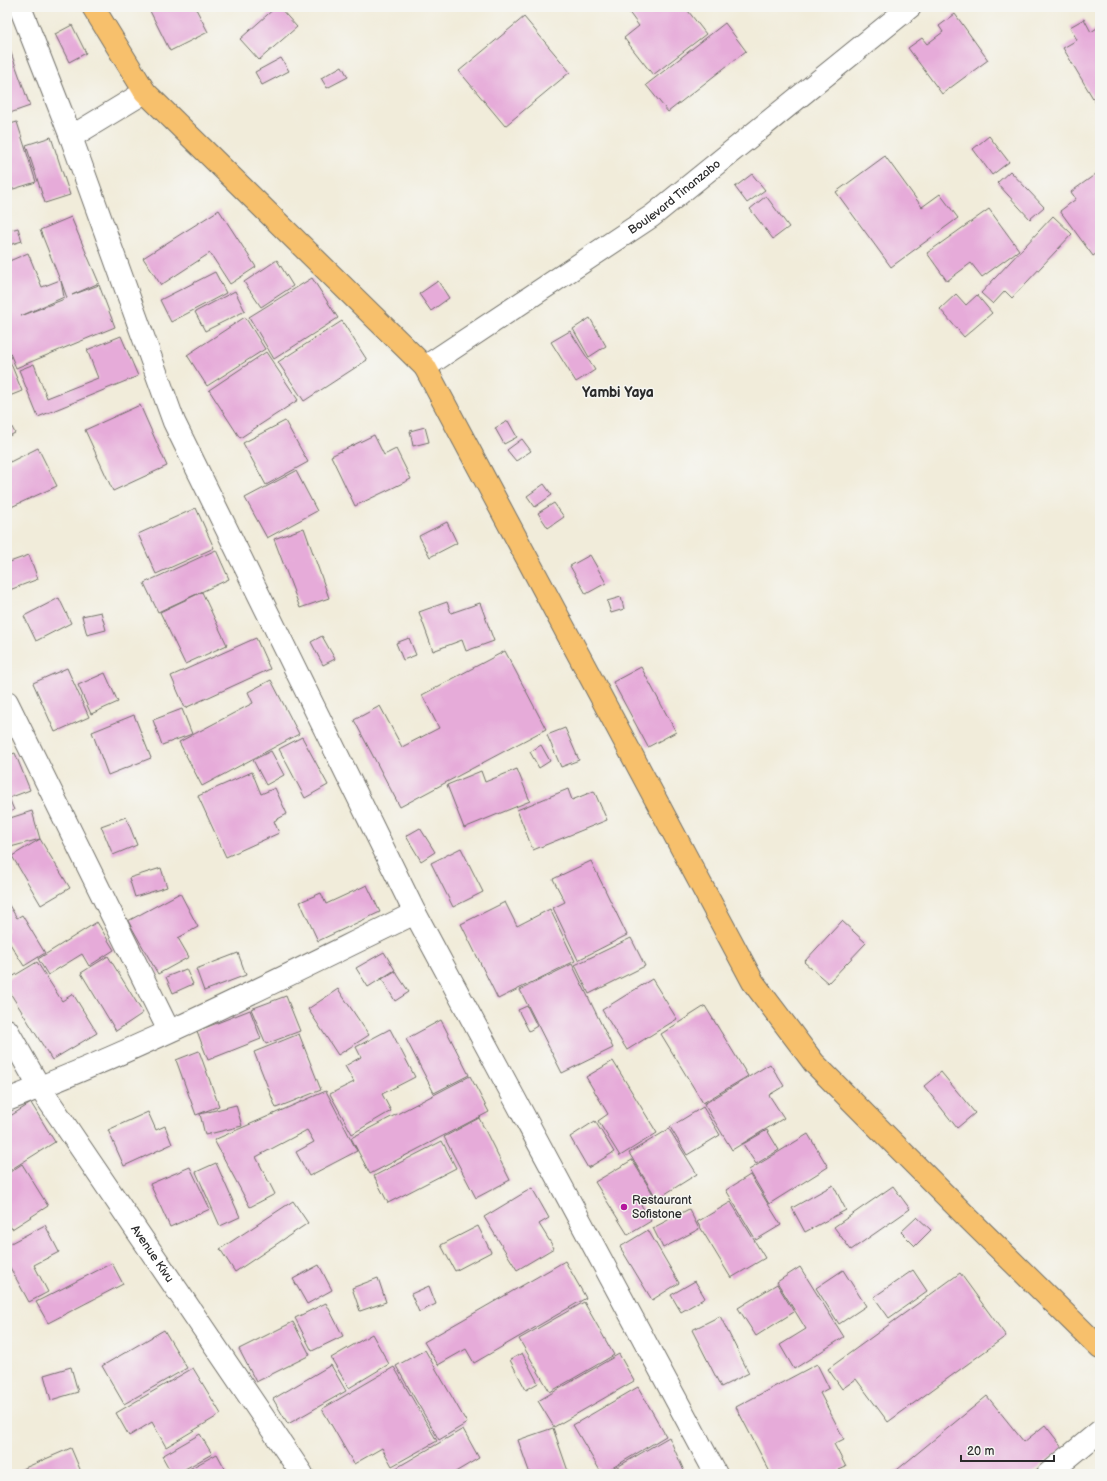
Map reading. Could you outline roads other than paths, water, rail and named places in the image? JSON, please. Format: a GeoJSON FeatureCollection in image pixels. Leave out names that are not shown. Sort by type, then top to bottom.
{"type":"FeatureCollection","features":[{"type":"Feature","properties":{"kind":"main road"},"geometry":{"type":"LineString","coordinates":[[93,7],[145,92],[425,367],[753,982],[814,1063],[1100,1348]]}},
{"type":"Feature","properties":{"kind":"street"},"geometry":{"type":"LineString","coordinates":[[20,7],[71,138],[174,422],[415,913],[716,1474]]}},
{"type":"Feature","properties":{"kind":"street","name":"Boulevard Tinanzabo"},"geometry":{"type":"LineString","coordinates":[[425,367],[652,216],[910,7]]}},
{"type":"Feature","properties":{"kind":"street"},"geometry":{"type":"LineString","coordinates":[[71,138],[145,92]]}},
{"type":"Feature","properties":{"kind":"street"},"geometry":{"type":"LineString","coordinates":[[7,702],[169,1031]]}},
{"type":"Feature","properties":{"kind":"street"},"geometry":{"type":"LineString","coordinates":[[7,1100],[40,1088],[169,1031],[415,913]]}},
{"type":"Feature","properties":{"kind":"street","name":"Avenue Kivu"},"geometry":{"type":"LineString","coordinates":[[7,1030],[40,1088],[302,1474]]}},
{"type":"Feature","properties":{"kind":"street"},"geometry":{"type":"LineString","coordinates":[[1048,1474],[1100,1430]]}},
{"type":"Feature","properties":{"kind":"place","name":"Restaurant Sofistone"},"geometry":{"type":"Point","coordinates":[624,1207]}},
{"type":"Feature","properties":{"kind":"district","name":"Yambi Yaya"},"geometry":{"type":"Point","coordinates":[618,392]}}]}
